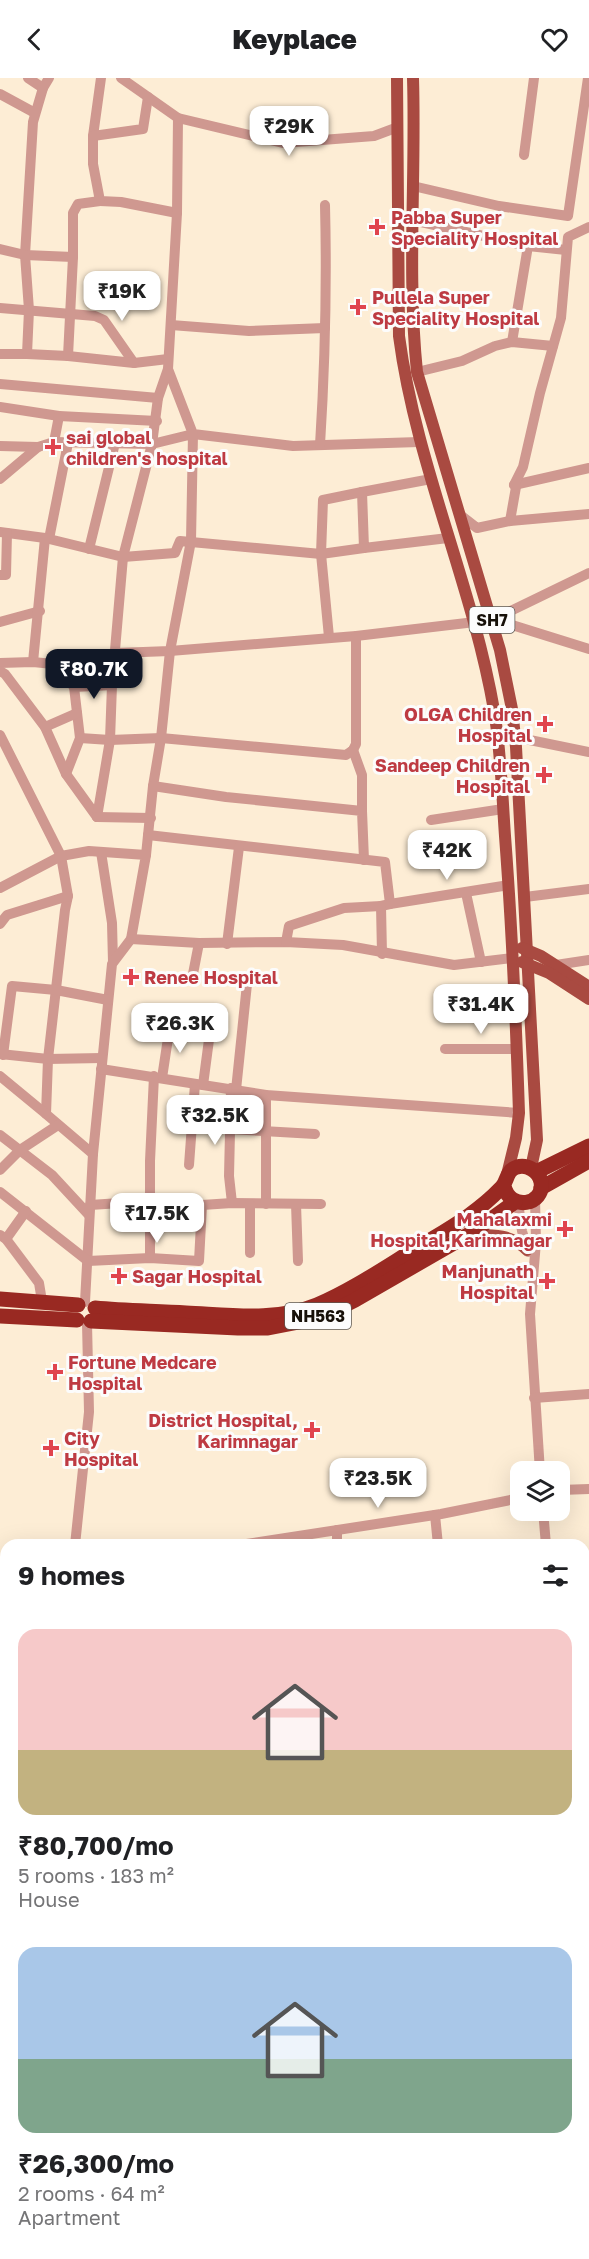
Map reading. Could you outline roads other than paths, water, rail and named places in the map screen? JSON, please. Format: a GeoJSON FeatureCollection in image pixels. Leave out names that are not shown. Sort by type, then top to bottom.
{"type":"FeatureCollection","features":[{"type":"Feature","properties":{"kind":"highway","name":"NH563"},"geometry":{"type":"LineString","coordinates":[[0,1316],[85,1313],[247,1316],[275,1315],[296,1311],[316,1305],[352,1286],[454,1226],[477,1210],[518,1167],[533,1170],[589,1146]]}},
{"type":"Feature","properties":{"kind":"highway","name":"NH563"},"geometry":{"type":"LineString","coordinates":[[0,1299],[42,1301],[85,1313],[238,1328],[268,1328],[304,1321],[355,1300],[467,1235],[517,1202],[529,1202],[538,1193],[589,1161]]}},
{"type":"Feature","properties":{"kind":"highway"},"geometry":{"type":"LineString","coordinates":[[533,1170],[541,1183],[538,1193]]}},
{"type":"Feature","properties":{"kind":"highway"},"geometry":{"type":"LineString","coordinates":[[506,1180],[508,1196],[517,1202]]}},
{"type":"Feature","properties":{"kind":"main road","name":"SH7"},"geometry":{"type":"LineString","coordinates":[[397,78],[396,214],[399,336],[408,394],[419,442],[474,622],[494,710],[509,885],[519,1113],[516,1138],[506,1180]]}},
{"type":"Feature","properties":{"kind":"main road","name":"SH7"},"geometry":{"type":"LineString","coordinates":[[413,78],[412,220],[414,339],[417,372],[500,650],[512,709],[525,897],[537,1140],[533,1170]]}},
{"type":"Feature","properties":{"kind":"main road"},"geometry":{"type":"LineString","coordinates":[[512,952],[527,950],[556,965],[589,987]]}},
{"type":"Feature","properties":{"kind":"main road"},"geometry":{"type":"LineString","coordinates":[[512,952],[528,964],[549,973],[589,999]]}},
{"type":"Feature","properties":{"kind":"main road"},"geometry":{"type":"LineString","coordinates":[[467,1235],[506,1237],[520,1243],[527,1250]]}},
{"type":"Feature","properties":{"kind":"street"},"geometry":{"type":"LineString","coordinates":[[28,78],[43,88]]}},
{"type":"Feature","properties":{"kind":"street"},"geometry":{"type":"LineString","coordinates":[[27,354],[29,310],[26,255],[35,113],[43,88],[49,78]]}},
{"type":"Feature","properties":{"kind":"street"},"geometry":{"type":"LineString","coordinates":[[100,201],[93,164],[93,136],[101,78]]}},
{"type":"Feature","properties":{"kind":"street"},"geometry":{"type":"LineString","coordinates":[[121,78],[178,118],[283,143],[374,136],[398,127]]}},
{"type":"Feature","properties":{"kind":"street"},"geometry":{"type":"LineString","coordinates":[[524,155],[534,78]]}},
{"type":"Feature","properties":{"kind":"street"},"geometry":{"type":"LineString","coordinates":[[510,520],[516,486],[514,484],[523,467],[540,393],[561,318],[568,216],[588,78]]}},
{"type":"Feature","properties":{"kind":"street"},"geometry":{"type":"LineString","coordinates":[[0,94],[35,113]]}},
{"type":"Feature","properties":{"kind":"street"},"geometry":{"type":"LineString","coordinates":[[93,136],[143,129],[148,97]]}},
{"type":"Feature","properties":{"kind":"street"},"geometry":{"type":"LineString","coordinates":[[97,817],[110,740],[112,685],[123,557],[152,444],[157,421],[158,399],[168,364],[177,213],[178,118]]}},
{"type":"Feature","properties":{"kind":"street"},"geometry":{"type":"LineString","coordinates":[[413,186],[499,206],[568,216]]}},
{"type":"Feature","properties":{"kind":"street"},"geometry":{"type":"LineString","coordinates":[[68,356],[75,206],[100,201],[120,202],[177,213]]}},
{"type":"Feature","properties":{"kind":"street"},"geometry":{"type":"LineString","coordinates":[[320,445],[326,341],[325,205]]}},
{"type":"Feature","properties":{"kind":"street"},"geometry":{"type":"LineString","coordinates":[[412,220],[528,246],[566,250]]}},
{"type":"Feature","properties":{"kind":"street"},"geometry":{"type":"LineString","coordinates":[[568,237],[589,227]]}},
{"type":"Feature","properties":{"kind":"street"},"geometry":{"type":"LineString","coordinates":[[512,342],[528,246]]}},
{"type":"Feature","properties":{"kind":"street"},"geometry":{"type":"LineString","coordinates":[[0,249],[26,255],[73,257]]}},
{"type":"Feature","properties":{"kind":"street"},"geometry":{"type":"LineString","coordinates":[[0,308],[95,316],[104,320],[134,363]]}},
{"type":"Feature","properties":{"kind":"street"},"geometry":{"type":"LineString","coordinates":[[171,325],[249,331],[325,328]]}},
{"type":"Feature","properties":{"kind":"street"},"geometry":{"type":"LineString","coordinates":[[417,372],[462,360],[495,346],[512,342],[553,346]]}},
{"type":"Feature","properties":{"kind":"street"},"geometry":{"type":"LineString","coordinates":[[0,354],[68,356],[168,364]]}},
{"type":"Feature","properties":{"kind":"street"},"geometry":{"type":"LineString","coordinates":[[112,964],[131,939],[146,855],[171,651],[191,541],[193,434],[168,364]]}},
{"type":"Feature","properties":{"kind":"street"},"geometry":{"type":"LineString","coordinates":[[0,384],[158,399]]}},
{"type":"Feature","properties":{"kind":"street"},"geometry":{"type":"LineString","coordinates":[[0,406],[59,416],[157,421]]}},
{"type":"Feature","properties":{"kind":"street"},"geometry":{"type":"LineString","coordinates":[[54,441],[59,416]]}},
{"type":"Feature","properties":{"kind":"street"},"geometry":{"type":"LineString","coordinates":[[0,479],[38,447],[54,441],[152,444],[193,434],[293,446],[419,442]]}},
{"type":"Feature","properties":{"kind":"street"},"geometry":{"type":"LineString","coordinates":[[33,662],[47,539],[68,443]]}},
{"type":"Feature","properties":{"kind":"street"},"geometry":{"type":"LineString","coordinates":[[89,549],[116,443]]}},
{"type":"Feature","properties":{"kind":"street"},"geometry":{"type":"LineString","coordinates":[[0,446],[38,447]]}},
{"type":"Feature","properties":{"kind":"street"},"geometry":{"type":"LineString","coordinates":[[514,484],[589,468]]}},
{"type":"Feature","properties":{"kind":"street"},"geometry":{"type":"LineString","coordinates":[[329,637],[321,554],[323,500],[431,479]]}},
{"type":"Feature","properties":{"kind":"street"},"geometry":{"type":"LineString","coordinates":[[362,492],[364,548]]}},
{"type":"Feature","properties":{"kind":"street"},"geometry":{"type":"LineString","coordinates":[[459,514],[477,528],[510,520],[589,514]]}},
{"type":"Feature","properties":{"kind":"street"},"geometry":{"type":"LineString","coordinates":[[0,575],[6,575],[4,532],[47,539],[123,557],[175,553],[180,541],[321,554],[448,538]]}},
{"type":"Feature","properties":{"kind":"street"},"geometry":{"type":"LineString","coordinates":[[492,624],[589,573]]}},
{"type":"Feature","properties":{"kind":"street"},"geometry":{"type":"LineString","coordinates":[[0,622],[40,611]]}},
{"type":"Feature","properties":{"kind":"street"},"geometry":{"type":"LineString","coordinates":[[0,663],[53,664],[116,654],[356,636],[474,622],[509,624],[589,649]]}},
{"type":"Feature","properties":{"kind":"street"},"geometry":{"type":"LineString","coordinates":[[80,738],[110,740],[161,738],[346,755],[353,750],[356,744],[356,636]]}},
{"type":"Feature","properties":{"kind":"street"},"geometry":{"type":"LineString","coordinates":[[53,664],[74,687],[80,738],[66,774]]}},
{"type":"Feature","properties":{"kind":"street"},"geometry":{"type":"LineString","coordinates":[[0,671],[5,674],[45,727],[66,774],[97,817]]}},
{"type":"Feature","properties":{"kind":"street"},"geometry":{"type":"LineString","coordinates":[[74,687],[112,685]]}},
{"type":"Feature","properties":{"kind":"street"},"geometry":{"type":"LineString","coordinates":[[45,727],[77,713]]}},
{"type":"Feature","properties":{"kind":"street"},"geometry":{"type":"LineString","coordinates":[[0,735],[61,856],[69,896],[65,910],[48,1059],[46,1114]]}},
{"type":"Feature","properties":{"kind":"street"},"geometry":{"type":"LineString","coordinates":[[515,737],[589,752]]}},
{"type":"Feature","properties":{"kind":"street"},"geometry":{"type":"LineString","coordinates":[[353,750],[362,775],[364,860]]}},
{"type":"Feature","properties":{"kind":"street"},"geometry":{"type":"LineString","coordinates":[[153,786],[226,797],[362,811]]}},
{"type":"Feature","properties":{"kind":"street"},"geometry":{"type":"LineString","coordinates":[[431,820],[503,809]]}},
{"type":"Feature","properties":{"kind":"street"},"geometry":{"type":"LineString","coordinates":[[97,817],[151,818]]}},
{"type":"Feature","properties":{"kind":"street"},"geometry":{"type":"LineString","coordinates":[[148,835],[385,862],[382,954]]}},
{"type":"Feature","properties":{"kind":"street"},"geometry":{"type":"LineString","coordinates":[[227,944],[239,847]]}},
{"type":"Feature","properties":{"kind":"street"},"geometry":{"type":"LineString","coordinates":[[0,875],[3,887],[61,856],[89,851],[146,855]]}},
{"type":"Feature","properties":{"kind":"street"},"geometry":{"type":"LineString","coordinates":[[76,1539],[89,1412],[85,1313],[93,1154],[112,964],[112,923],[101,852]]}},
{"type":"Feature","properties":{"kind":"street"},"geometry":{"type":"LineString","coordinates":[[286,942],[289,926],[344,908],[385,905],[509,885]]}},
{"type":"Feature","properties":{"kind":"street"},"geometry":{"type":"LineString","coordinates":[[525,897],[589,889]]}},
{"type":"Feature","properties":{"kind":"street"},"geometry":{"type":"LineString","coordinates":[[466,892],[481,962]]}},
{"type":"Feature","properties":{"kind":"street"},"geometry":{"type":"LineString","coordinates":[[0,922],[7,915],[69,896]]}},
{"type":"Feature","properties":{"kind":"street"},"geometry":{"type":"LineString","coordinates":[[131,939],[227,944],[286,942],[343,945],[382,954],[454,965],[481,962],[512,952]]}},
{"type":"Feature","properties":{"kind":"street"},"geometry":{"type":"LineString","coordinates":[[192,979],[199,943]]}},
{"type":"Feature","properties":{"kind":"street"},"geometry":{"type":"LineString","coordinates":[[556,965],[589,960]]}},
{"type":"Feature","properties":{"kind":"street"},"geometry":{"type":"LineString","coordinates":[[232,1203],[229,1176],[229,1129],[247,984]]}},
{"type":"Feature","properties":{"kind":"street"},"geometry":{"type":"LineString","coordinates":[[108,1000],[56,990],[12,986],[1,1054],[101,1063],[199,1085],[266,1095],[519,1113]]}},
{"type":"Feature","properties":{"kind":"street"},"geometry":{"type":"LineString","coordinates":[[189,1165],[199,1085],[212,1017]]}},
{"type":"Feature","properties":{"kind":"street"},"geometry":{"type":"LineString","coordinates":[[150,1258],[150,1161],[158,1077],[170,1025]]}},
{"type":"Feature","properties":{"kind":"street"},"geometry":{"type":"LineString","coordinates":[[445,1049],[517,1049]]}},
{"type":"Feature","properties":{"kind":"street"},"geometry":{"type":"LineString","coordinates":[[0,1076],[93,1154]]}},
{"type":"Feature","properties":{"kind":"street"},"geometry":{"type":"LineString","coordinates":[[266,1095],[266,1204]]}},
{"type":"Feature","properties":{"kind":"street"},"geometry":{"type":"LineString","coordinates":[[0,1170],[20,1150],[58,1125]]}},
{"type":"Feature","properties":{"kind":"street"},"geometry":{"type":"LineString","coordinates":[[229,1129],[315,1134]]}},
{"type":"Feature","properties":{"kind":"street"},"geometry":{"type":"LineString","coordinates":[[0,1136],[52,1175],[90,1210]]}},
{"type":"Feature","properties":{"kind":"street"},"geometry":{"type":"LineString","coordinates":[[0,1192],[88,1261],[150,1258],[199,1262],[202,1205]]}},
{"type":"Feature","properties":{"kind":"street"},"geometry":{"type":"LineString","coordinates":[[538,1193],[530,1314],[539,1461]]}},
{"type":"Feature","properties":{"kind":"street"},"geometry":{"type":"LineString","coordinates":[[90,1210],[151,1201],[202,1205],[321,1204]]}},
{"type":"Feature","properties":{"kind":"street"},"geometry":{"type":"LineString","coordinates":[[517,1202],[532,1266]]}},
{"type":"Feature","properties":{"kind":"street"},"geometry":{"type":"LineString","coordinates":[[250,1204],[250,1253]]}},
{"type":"Feature","properties":{"kind":"street"},"geometry":{"type":"LineString","coordinates":[[296,1204],[298,1261]]}},
{"type":"Feature","properties":{"kind":"street"},"geometry":{"type":"LineString","coordinates":[[26,1211],[3,1237],[39,1283],[42,1301]]}},
{"type":"Feature","properties":{"kind":"street"},"geometry":{"type":"LineString","coordinates":[[534,1398],[589,1394]]}},
{"type":"Feature","properties":{"kind":"street"},"geometry":{"type":"LineString","coordinates":[[570,1490],[589,1489]]}},
{"type":"Feature","properties":{"kind":"street"},"geometry":{"type":"LineString","coordinates":[[279,1539],[435,1515],[510,1500]]}},
{"type":"Feature","properties":{"kind":"street"},"geometry":{"type":"LineString","coordinates":[[435,1515],[437,1539]]}},
{"type":"Feature","properties":{"kind":"street"},"geometry":{"type":"LineString","coordinates":[[544,1521],[545,1539]]}},
{"type":"Feature","properties":{"kind":"street"},"geometry":{"type":"LineString","coordinates":[[337,1530],[337,1539]]}},
{"type":"Feature","properties":{"kind":"place","name":"Pabba Super Speciality Hospital"},"geometry":{"type":"Point","coordinates":[377,227]}},
{"type":"Feature","properties":{"kind":"place","name":"Pullela Super Speciality Hospital"},"geometry":{"type":"Point","coordinates":[358,307]}},
{"type":"Feature","properties":{"kind":"place","name":"sai global children's hospital"},"geometry":{"type":"Point","coordinates":[53,447]}},
{"type":"Feature","properties":{"kind":"place","name":"OLGA Children Hospital"},"geometry":{"type":"Point","coordinates":[545,724]}},
{"type":"Feature","properties":{"kind":"place","name":"Sandeep Children Hospital"},"geometry":{"type":"Point","coordinates":[544,775]}},
{"type":"Feature","properties":{"kind":"place","name":"Renee Hospital"},"geometry":{"type":"Point","coordinates":[131,977]}},
{"type":"Feature","properties":{"kind":"place","name":"Mahalaxmi Hospital,Karimnagar"},"geometry":{"type":"Point","coordinates":[565,1229]}},
{"type":"Feature","properties":{"kind":"place","name":"Sagar Hospital"},"geometry":{"type":"Point","coordinates":[119,1276]}},
{"type":"Feature","properties":{"kind":"place","name":"Manjunath Hospital"},"geometry":{"type":"Point","coordinates":[547,1281]}},
{"type":"Feature","properties":{"kind":"place","name":"Fortune Medcare Hospital"},"geometry":{"type":"Point","coordinates":[55,1372]}},
{"type":"Feature","properties":{"kind":"place","name":"District Hospital, Karimnagar"},"geometry":{"type":"Point","coordinates":[312,1430]}},
{"type":"Feature","properties":{"kind":"place","name":"City Hospital"},"geometry":{"type":"Point","coordinates":[51,1448]}}]}
